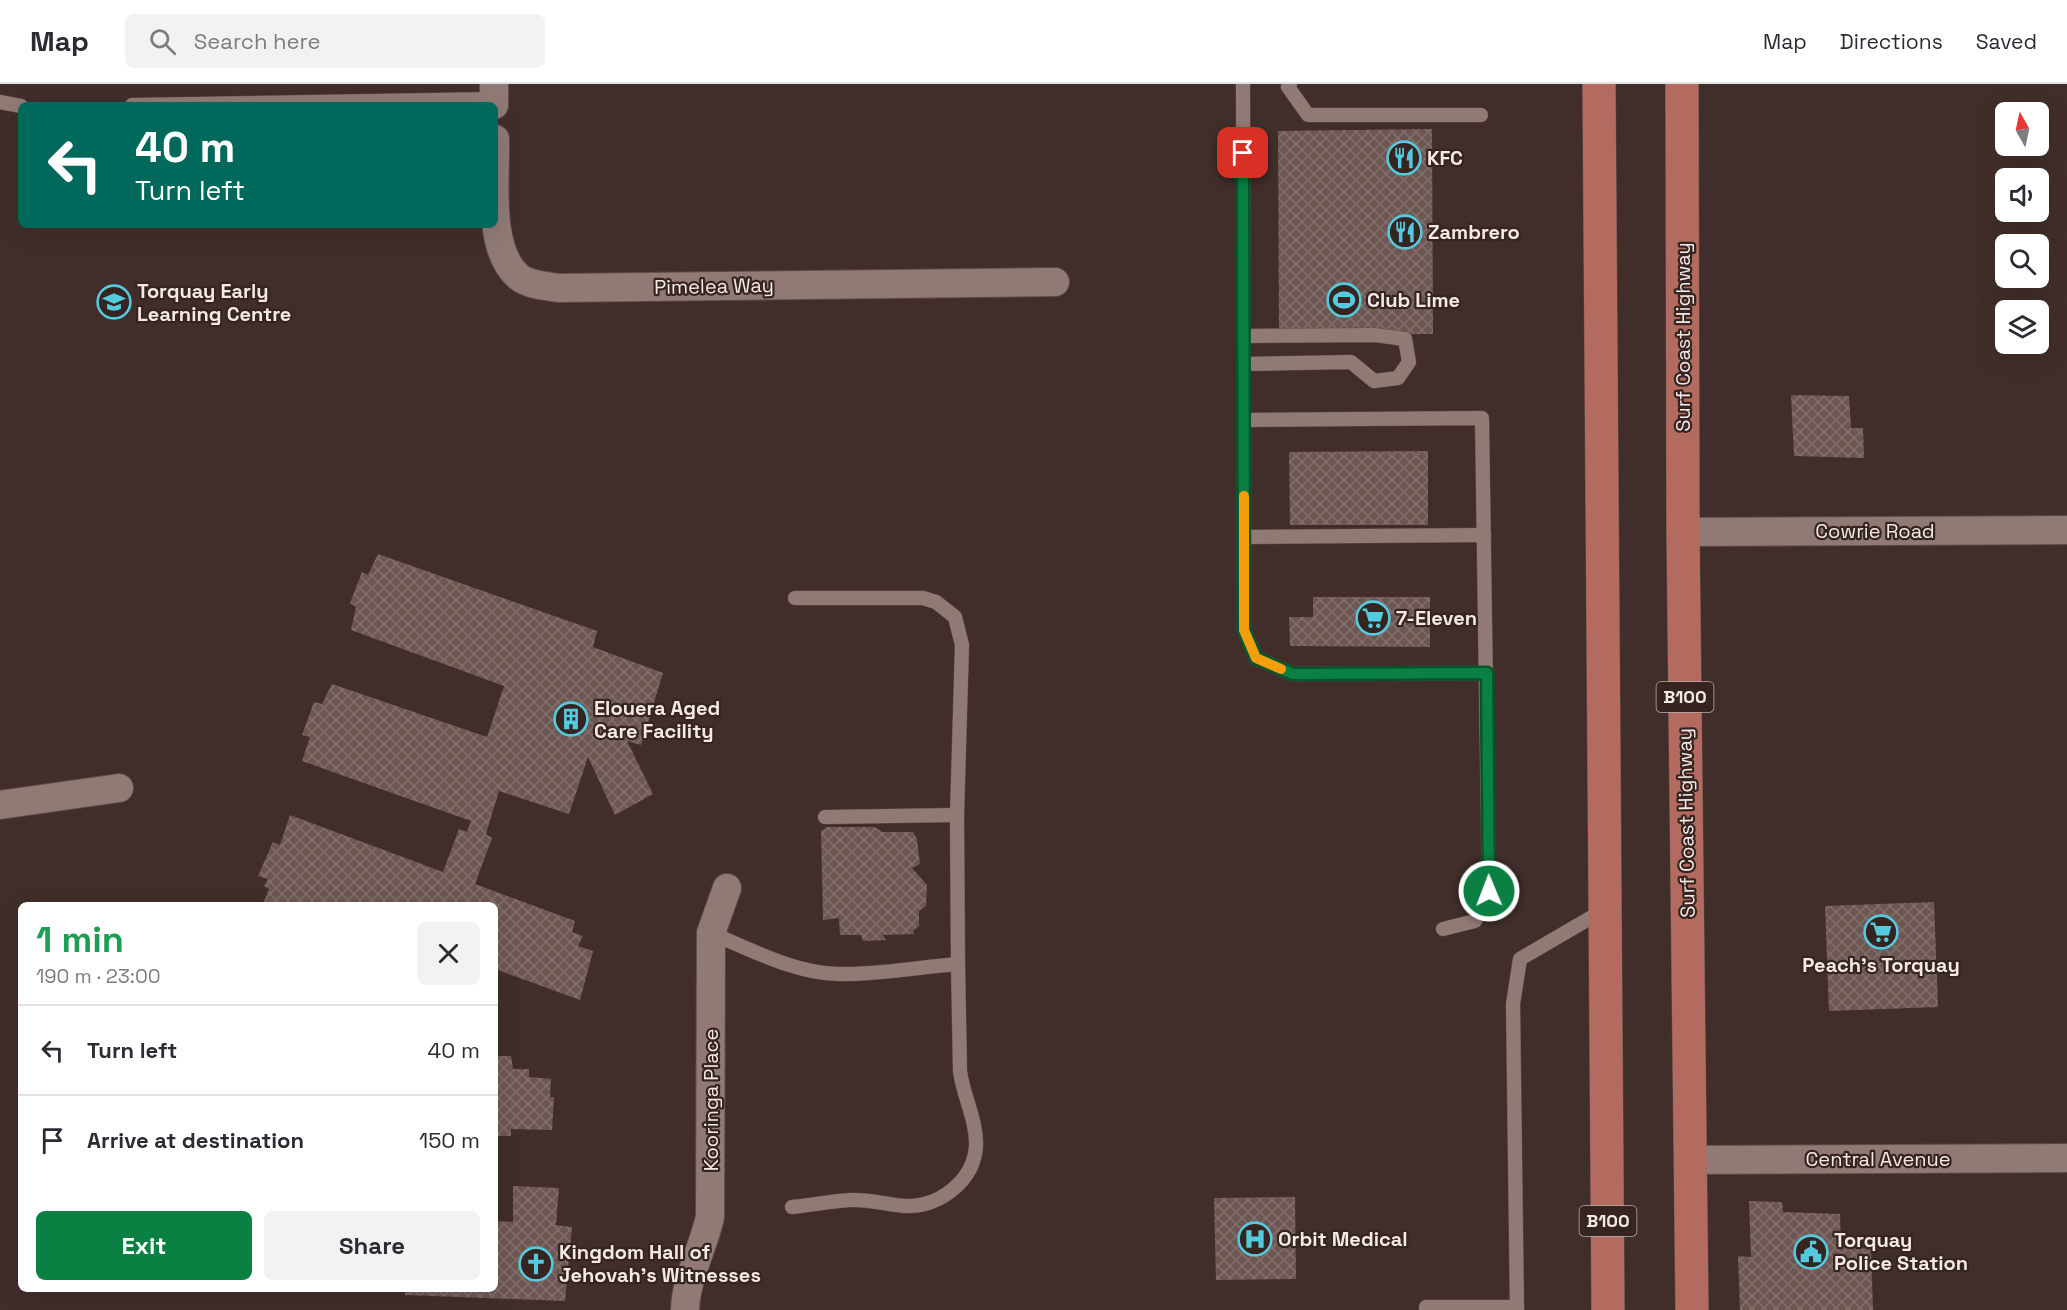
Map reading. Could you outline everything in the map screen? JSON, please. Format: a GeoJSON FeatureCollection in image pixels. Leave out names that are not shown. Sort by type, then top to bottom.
{"type":"FeatureCollection","features":[{"type":"Feature","properties":{"kind":"main road","name":"B100"},"geometry":{"type":"LineString","coordinates":[[1599,84],[1608,1310]]}},
{"type":"Feature","properties":{"kind":"main road","name":"Surf Coast Highway"},"geometry":{"type":"LineString","coordinates":[[1682,84],[1683,532],[1692,1310]]}},
{"type":"Feature","properties":{"kind":"street","name":"Pimelea Way"},"geometry":{"type":"LineString","coordinates":[[497,228],[497,242],[506,262],[520,278],[559,288],[1055,282]]}},
{"type":"Feature","properties":{"kind":"street","name":"Cowrie Road"},"geometry":{"type":"LineString","coordinates":[[1683,532],[2067,530]]}},
{"type":"Feature","properties":{"kind":"street"},"geometry":{"type":"LineString","coordinates":[[0,805],[119,788]]}},
{"type":"Feature","properties":{"kind":"street","name":"Kooringa Place"},"geometry":{"type":"LineString","coordinates":[[685,1310],[691,1271],[705,1239],[710,1216],[711,933],[727,888]]}},
{"type":"Feature","properties":{"kind":"street","name":"Central Avenue"},"geometry":{"type":"LineString","coordinates":[[1690,1160],[2067,1158]]}},
{"type":"Feature","properties":{"kind":"lane"},"geometry":{"type":"LineString","coordinates":[[1243,84],[1244,630],[1256,658],[1293,674],[1487,673]]}},
{"type":"Feature","properties":{"kind":"lane"},"geometry":{"type":"LineString","coordinates":[[1290,84],[1288,87],[1308,115],[1481,115]]}},
{"type":"Feature","properties":{"kind":"lane"},"geometry":{"type":"LineString","coordinates":[[253,102],[494,96]]}},
{"type":"Feature","properties":{"kind":"lane"},"geometry":{"type":"LineString","coordinates":[[0,102],[18,105]]}},
{"type":"Feature","properties":{"kind":"lane"},"geometry":{"type":"LineString","coordinates":[[1244,336],[1375,335],[1406,339],[1410,362],[1398,378],[1374,381],[1351,362],[1244,364]]}},
{"type":"Feature","properties":{"kind":"lane"},"geometry":{"type":"LineString","coordinates":[[1244,420],[1482,418],[1489,891],[1475,921],[1443,929]]}},
{"type":"Feature","properties":{"kind":"lane"},"geometry":{"type":"LineString","coordinates":[[1244,537],[1484,535]]}},
{"type":"Feature","properties":{"kind":"lane"},"geometry":{"type":"LineString","coordinates":[[792,1207],[851,1200],[907,1206],[917,1204],[947,1194],[963,1179],[971,1166],[976,1147],[974,1126],[962,1088],[960,1071],[957,815],[962,645],[955,617],[936,602],[923,598],[795,598]]}},
{"type":"Feature","properties":{"kind":"lane"},"geometry":{"type":"LineString","coordinates":[[825,817],[957,815]]}},
{"type":"Feature","properties":{"kind":"lane"},"geometry":{"type":"LineString","coordinates":[[1426,1307],[1517,1308],[1513,1004],[1520,960],[1606,909]]}},
{"type":"Feature","properties":{"kind":"lane"},"geometry":{"type":"LineString","coordinates":[[711,933],[767,957],[816,972],[839,974],[958,964]]}},
{"type":"Feature","properties":{"kind":"building"},"geometry":{"type":"Polygon","coordinates":[[[1432,129],[1433,334],[1279,335],[1278,131],[1432,129]]]}},
{"type":"Feature","properties":{"kind":"building"},"geometry":{"type":"Polygon","coordinates":[[[1791,395],[1849,396],[1851,428],[1863,428],[1864,458],[1794,456],[1791,395]]]}},
{"type":"Feature","properties":{"kind":"building"},"geometry":{"type":"Polygon","coordinates":[[[1428,451],[1428,525],[1290,525],[1289,452],[1428,451]]]}},
{"type":"Feature","properties":{"kind":"building","name":"Elouera Aged Care Facility"},"geometry":{"type":"Polygon","coordinates":[[[378,554],[597,631],[593,647],[663,673],[641,745],[627,741],[653,794],[615,815],[588,757],[569,814],[499,791],[486,834],[492,838],[475,884],[575,921],[572,932],[583,936],[578,946],[593,951],[580,1000],[498,970],[498,902],[264,902],[269,889],[264,886],[268,879],[258,876],[273,842],[280,845],[290,815],[443,872],[459,829],[467,832],[471,821],[302,761],[310,737],[302,735],[314,702],[322,704],[332,684],[487,737],[504,686],[351,630],[356,607],[350,603],[362,572],[368,575],[378,554]]]}},
{"type":"Feature","properties":{"kind":"building"},"geometry":{"type":"Polygon","coordinates":[[[1313,597],[1430,597],[1430,647],[1290,646],[1289,617],[1313,617],[1313,597]]]}},
{"type":"Feature","properties":{"kind":"building"},"geometry":{"type":"Polygon","coordinates":[[[827,827],[875,827],[882,832],[913,832],[917,839],[920,864],[912,868],[927,885],[926,906],[919,911],[919,926],[913,931],[914,934],[883,935],[886,940],[863,941],[861,935],[840,935],[839,918],[823,920],[821,831],[827,827]]]}},
{"type":"Feature","properties":{"kind":"building","name":"Peach's Torquay"},"geometry":{"type":"Polygon","coordinates":[[[1934,902],[1938,1007],[1829,1011],[1825,906],[1934,902]]]}},
{"type":"Feature","properties":{"kind":"building"},"geometry":{"type":"Polygon","coordinates":[[[498,1056],[511,1056],[513,1069],[529,1069],[529,1077],[551,1079],[550,1097],[554,1097],[552,1130],[511,1129],[511,1136],[498,1136],[498,1056]]]}},
{"type":"Feature","properties":{"kind":"building"},"geometry":{"type":"Polygon","coordinates":[[[513,1186],[559,1188],[556,1225],[572,1227],[565,1301],[405,1295],[405,1292],[498,1292],[498,1221],[513,1222],[513,1186]]]}},
{"type":"Feature","properties":{"kind":"building","name":"Orbit Medical"},"geometry":{"type":"Polygon","coordinates":[[[1295,1197],[1296,1279],[1216,1280],[1214,1198],[1295,1197]]]}},
{"type":"Feature","properties":{"kind":"building","name":"Torquay Police Station"},"geometry":{"type":"Polygon","coordinates":[[[1749,1201],[1782,1202],[1783,1212],[1840,1214],[1841,1247],[1871,1248],[1873,1310],[1740,1310],[1738,1256],[1751,1257],[1749,1201]]]}},
{"type":"Feature","properties":{"kind":"slow traffic"},"geometry":{"type":"LineString","coordinates":[[1244,496],[1244,630],[1256,658],[1281,669]]}},
{"type":"Feature","properties":{"kind":"place","name":"KFC"},"geometry":{"type":"Point","coordinates":[1404,158]}},
{"type":"Feature","properties":{"kind":"place","name":"Zambrero"},"geometry":{"type":"Point","coordinates":[1405,232]}},
{"type":"Feature","properties":{"kind":"place","name":"Club Lime"},"geometry":{"type":"Point","coordinates":[1344,300]}},
{"type":"Feature","properties":{"kind":"place","name":"Torquay Early Learning Centre"},"geometry":{"type":"Point","coordinates":[114,302]}},
{"type":"Feature","properties":{"kind":"place","name":"7-Eleven"},"geometry":{"type":"Point","coordinates":[1373,618]}},
{"type":"Feature","properties":{"kind":"place","name":"Elouera Aged Care Facility"},"geometry":{"type":"Point","coordinates":[571,719]}},
{"type":"Feature","properties":{"kind":"place","name":"Peach's Torquay"},"geometry":{"type":"Point","coordinates":[1881,932]}},
{"type":"Feature","properties":{"kind":"place","name":"Orbit Medical"},"geometry":{"type":"Point","coordinates":[1255,1239]}},
{"type":"Feature","properties":{"kind":"place","name":"Torquay Police Station"},"geometry":{"type":"Point","coordinates":[1811,1252]}},
{"type":"Feature","properties":{"kind":"place","name":"Kingdom Hall of Jehovah's Witnesses"},"geometry":{"type":"Point","coordinates":[536,1264]}},
{"type":"Feature","properties":{"kind":"route"},"geometry":{"type":"LineString","coordinates":[[1243,153],[1244,630],[1256,658],[1293,674],[1487,673],[1489,891]]}}]}
